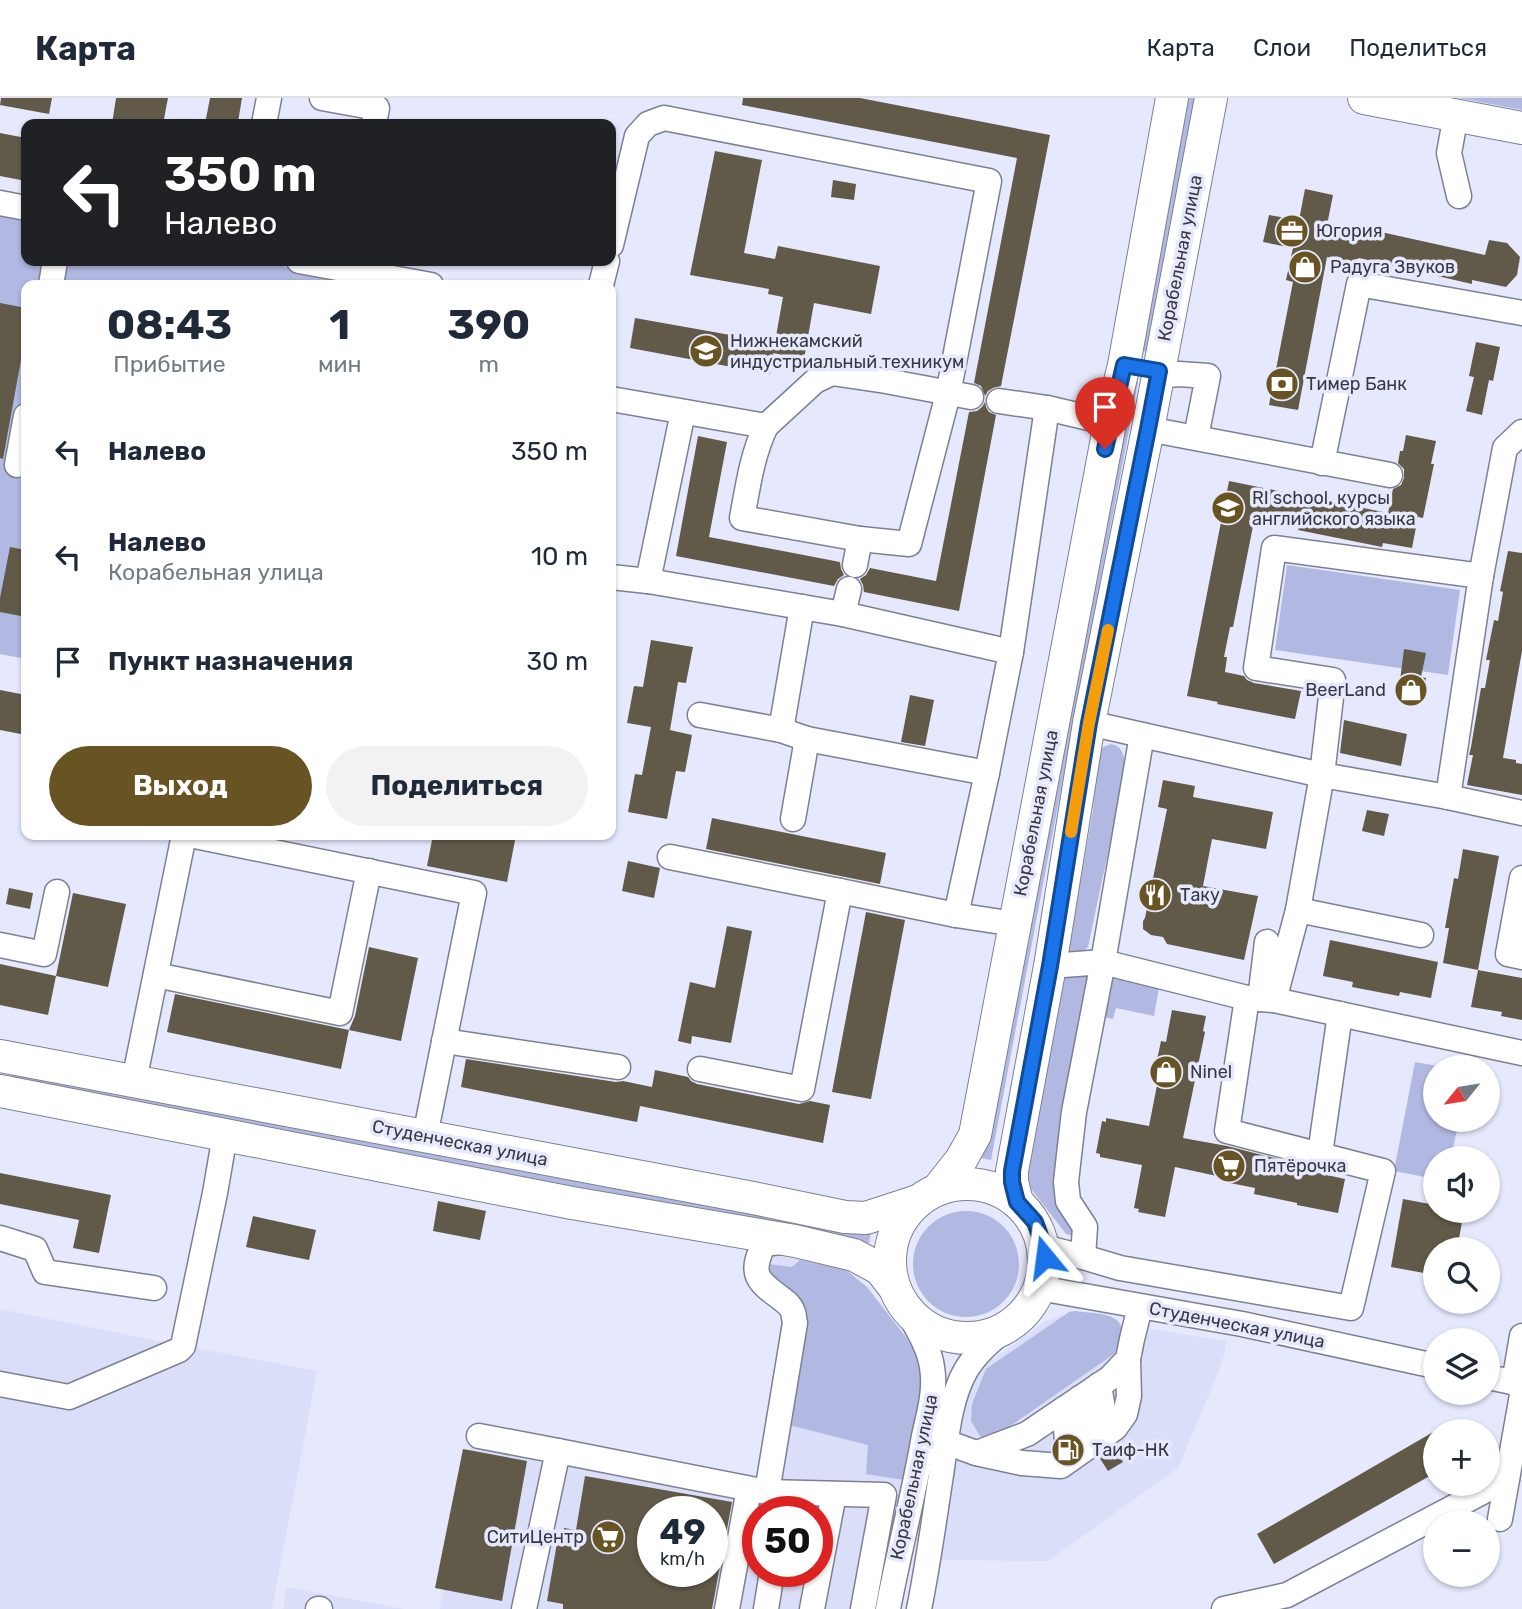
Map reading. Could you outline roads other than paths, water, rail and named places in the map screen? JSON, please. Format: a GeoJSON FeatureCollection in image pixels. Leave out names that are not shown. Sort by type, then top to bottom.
{"type":"FeatureCollection","features":[{"type":"Feature","properties":{"kind":"main road","name":"Корабельная улица"},"geometry":{"type":"LineString","coordinates":[[928,1194],[959,1183],[980,1184],[1000,1190],[1017,1202],[1035,1222],[1045,1257],[1041,1284],[1029,1308],[1007,1327],[984,1336],[961,1338],[940,1334],[921,1323],[900,1298],[890,1264],[892,1240],[902,1218],[961,1160],[975,1135],[1110,423],[1124,365],[1172,98]]}},
{"type":"Feature","properties":{"kind":"main road","name":"Корабельная улица"},"geometry":{"type":"LineString","coordinates":[[1017,1202],[1012,1171],[1050,966],[1089,723],[1211,98]]}},
{"type":"Feature","properties":{"kind":"main road"},"geometry":{"type":"LineString","coordinates":[[1364,98],[1522,128]]}},
{"type":"Feature","properties":{"kind":"main road"},"geometry":{"type":"LineString","coordinates":[[1124,365],[1158,374]]}},
{"type":"Feature","properties":{"kind":"main road"},"geometry":{"type":"LineString","coordinates":[[0,1057],[7,1072],[0,1086]]}},
{"type":"Feature","properties":{"kind":"main road","name":"Студенческая улица"},"geometry":{"type":"LineString","coordinates":[[0,1057],[845,1217],[866,1218],[928,1194]]}},
{"type":"Feature","properties":{"kind":"main road"},"geometry":{"type":"LineString","coordinates":[[0,1091],[572,1203],[796,1241],[854,1255],[880,1269],[900,1298]]}},
{"type":"Feature","properties":{"kind":"street"},"geometry":{"type":"LineString","coordinates":[[265,119],[268,98]]}},
{"type":"Feature","properties":{"kind":"street"},"geometry":{"type":"LineString","coordinates":[[322,98],[377,108],[375,119]]}},
{"type":"Feature","properties":{"kind":"street"},"geometry":{"type":"LineString","coordinates":[[1456,115],[1449,153],[1459,197]]}},
{"type":"Feature","properties":{"kind":"street"},"geometry":{"type":"LineString","coordinates":[[616,225],[638,136],[648,124],[664,118],[989,181],[960,396],[909,544],[860,539],[742,518],[752,462],[766,426],[816,381],[832,373],[960,396]]}},
{"type":"Feature","properties":{"kind":"street"},"geometry":{"type":"LineString","coordinates":[[0,203],[21,207]]}},
{"type":"Feature","properties":{"kind":"street"},"geometry":{"type":"LineString","coordinates":[[351,266],[410,280]]}},
{"type":"Feature","properties":{"kind":"street"},"geometry":{"type":"LineString","coordinates":[[1322,463],[1359,284],[1522,313]]}},
{"type":"Feature","properties":{"kind":"street"},"geometry":{"type":"LineString","coordinates":[[1158,374],[1208,376],[1196,437]]}},
{"type":"Feature","properties":{"kind":"street"},"geometry":{"type":"LineString","coordinates":[[616,400],[766,426]]}},
{"type":"Feature","properties":{"kind":"street"},"geometry":{"type":"LineString","coordinates":[[999,401],[1047,408],[1110,423]]}},
{"type":"Feature","properties":{"kind":"street"},"geometry":{"type":"LineString","coordinates":[[956,915],[1011,652],[1047,408]]}},
{"type":"Feature","properties":{"kind":"street"},"geometry":{"type":"LineString","coordinates":[[648,581],[683,412]]}},
{"type":"Feature","properties":{"kind":"street"},"geometry":{"type":"LineString","coordinates":[[1148,429],[1390,475]]}},
{"type":"Feature","properties":{"kind":"street"},"geometry":{"type":"LineString","coordinates":[[1448,797],[1505,448],[1522,432]]}},
{"type":"Feature","properties":{"kind":"street"},"geometry":{"type":"LineString","coordinates":[[17,465],[21,443]]}},
{"type":"Feature","properties":{"kind":"street"},"geometry":{"type":"LineString","coordinates":[[855,565],[860,539]]}},
{"type":"Feature","properties":{"kind":"street"},"geometry":{"type":"LineString","coordinates":[[1044,1247],[1120,1268],[1351,1308],[1383,1171],[1227,1131],[1261,999],[1298,910],[1322,775],[1333,680],[1256,668],[1274,548],[1482,576]]}},
{"type":"Feature","properties":{"kind":"street"},"geometry":{"type":"LineString","coordinates":[[616,578],[843,614],[1011,652]]}},
{"type":"Feature","properties":{"kind":"street"},"geometry":{"type":"LineString","coordinates":[[843,614],[849,589]]}},
{"type":"Feature","properties":{"kind":"street"},"geometry":{"type":"LineString","coordinates":[[781,730],[802,607]]}},
{"type":"Feature","properties":{"kind":"street"},"geometry":{"type":"LineString","coordinates":[[700,715],[781,730],[807,739],[987,773]]}},
{"type":"Feature","properties":{"kind":"street"},"geometry":{"type":"LineString","coordinates":[[1089,723],[1322,775],[1522,813]]}},
{"type":"Feature","properties":{"kind":"street"},"geometry":{"type":"LineString","coordinates":[[1083,1257],[1085,1227],[1068,1201],[1066,1182],[1074,1112],[1142,736]]}},
{"type":"Feature","properties":{"kind":"street"},"geometry":{"type":"LineString","coordinates":[[793,819],[807,739]]}},
{"type":"Feature","properties":{"kind":"street"},"geometry":{"type":"LineString","coordinates":[[134,1081],[183,840]]}},
{"type":"Feature","properties":{"kind":"street"},"geometry":{"type":"LineString","coordinates":[[238,840],[369,872],[474,893],[425,1136]]}},
{"type":"Feature","properties":{"kind":"street"},"geometry":{"type":"LineString","coordinates":[[670,857],[956,915],[1015,924]]}},
{"type":"Feature","properties":{"kind":"street"},"geometry":{"type":"LineString","coordinates":[[156,975],[340,1013],[369,872]]}},
{"type":"Feature","properties":{"kind":"street"},"geometry":{"type":"LineString","coordinates":[[1522,878],[1508,954],[1522,957]]}},
{"type":"Feature","properties":{"kind":"street"},"geometry":{"type":"LineString","coordinates":[[700,1069],[802,1089],[840,891]]}},
{"type":"Feature","properties":{"kind":"street"},"geometry":{"type":"LineString","coordinates":[[0,945],[44,954],[57,892]]}},
{"type":"Feature","properties":{"kind":"street"},"geometry":{"type":"LineString","coordinates":[[1298,910],[1421,935]]}},
{"type":"Feature","properties":{"kind":"street"},"geometry":{"type":"LineString","coordinates":[[1261,999],[1267,942]]}},
{"type":"Feature","properties":{"kind":"street"},"geometry":{"type":"LineString","coordinates":[[1050,966],[1103,962],[1261,999],[1522,1053]]}},
{"type":"Feature","properties":{"kind":"street"},"geometry":{"type":"LineString","coordinates":[[1320,1154],[1340,1014]]}},
{"type":"Feature","properties":{"kind":"street"},"geometry":{"type":"LineString","coordinates":[[444,1041],[618,1067]]}},
{"type":"Feature","properties":{"kind":"street"},"geometry":{"type":"LineString","coordinates":[[0,1384],[69,1397],[183,1346],[225,1135]]}},
{"type":"Feature","properties":{"kind":"street"},"geometry":{"type":"LineString","coordinates":[[0,1238],[36,1249],[46,1272],[155,1288]]}},
{"type":"Feature","properties":{"kind":"street"},"geometry":{"type":"LineString","coordinates":[[771,1496],[778,1423],[795,1323],[789,1304],[758,1279],[757,1257],[764,1244],[796,1241]]}},
{"type":"Feature","properties":{"kind":"street","name":"Студенческая улица"},"geometry":{"type":"LineString","coordinates":[[1039,1288],[1242,1324],[1423,1363]]}},
{"type":"Feature","properties":{"kind":"street","name":"Корабельная улица"},"geometry":{"type":"LineString","coordinates":[[888,1609],[933,1390],[932,1367],[925,1344],[900,1298]]}},
{"type":"Feature","properties":{"kind":"street"},"geometry":{"type":"LineString","coordinates":[[946,1442],[976,1453],[1022,1463],[1061,1466],[1115,1428],[1125,1414],[1129,1395],[1128,1359],[1140,1307]]}},
{"type":"Feature","properties":{"kind":"street","name":"Корабельная улица"},"geometry":{"type":"LineString","coordinates":[[919,1609],[955,1396],[966,1371],[982,1350],[1007,1327]]}},
{"type":"Feature","properties":{"kind":"street"},"geometry":{"type":"LineString","coordinates":[[1500,1519],[1518,1437],[1522,1336]]}},
{"type":"Feature","properties":{"kind":"street"},"geometry":{"type":"LineString","coordinates":[[976,1453],[1027,1434],[1110,1378],[1128,1359]]}},
{"type":"Feature","properties":{"kind":"street"},"geometry":{"type":"LineString","coordinates":[[1500,1381],[1519,1387]]}},
{"type":"Feature","properties":{"kind":"street"},"geometry":{"type":"LineString","coordinates":[[1081,1397],[1107,1433]]}},
{"type":"Feature","properties":{"kind":"street"},"geometry":{"type":"LineString","coordinates":[[1077,1454],[1081,1397]]}},
{"type":"Feature","properties":{"kind":"street"},"geometry":{"type":"LineString","coordinates":[[480,1436],[771,1496],[884,1495],[908,1489],[916,1483]]}},
{"type":"Feature","properties":{"kind":"street"},"geometry":{"type":"LineString","coordinates":[[524,1609],[558,1451]]}},
{"type":"Feature","properties":{"kind":"street"},"geometry":{"type":"LineString","coordinates":[[1224,1609],[1287,1595],[1507,1479]]}},
{"type":"Feature","properties":{"kind":"street"},"geometry":{"type":"LineString","coordinates":[[812,1609],[834,1494]]}},
{"type":"Feature","properties":{"kind":"street"},"geometry":{"type":"LineString","coordinates":[[863,1609],[884,1495]]}},
{"type":"Feature","properties":{"kind":"street"},"geometry":{"type":"LineString","coordinates":[[727,1609],[742,1570]]}},
{"type":"Feature","properties":{"kind":"street"},"geometry":{"type":"LineString","coordinates":[[766,1609],[770,1587]]}},
{"type":"Feature","properties":{"kind":"place","name":"Югория"},"geometry":{"type":"Point","coordinates":[1292,231]}},
{"type":"Feature","properties":{"kind":"place","name":"Радуга Звуков"},"geometry":{"type":"Point","coordinates":[1305,267]}},
{"type":"Feature","properties":{"kind":"place","name":"Нижнекамский индустриальный техникум"},"geometry":{"type":"Point","coordinates":[706,351]}},
{"type":"Feature","properties":{"kind":"place","name":"Тимер Банк"},"geometry":{"type":"Point","coordinates":[1282,384]}},
{"type":"Feature","properties":{"kind":"place","name":"RI school, курсы английского языка"},"geometry":{"type":"Point","coordinates":[1228,508]}},
{"type":"Feature","properties":{"kind":"place","name":"BeerLand"},"geometry":{"type":"Point","coordinates":[1411,690]}},
{"type":"Feature","properties":{"kind":"place","name":"Таку"},"geometry":{"type":"Point","coordinates":[1155,895]}},
{"type":"Feature","properties":{"kind":"place","name":"Ninel"},"geometry":{"type":"Point","coordinates":[1166,1072]}},
{"type":"Feature","properties":{"kind":"place","name":"Пятёрочка"},"geometry":{"type":"Point","coordinates":[1229,1166]}},
{"type":"Feature","properties":{"kind":"place","name":"Таиф-НК"},"geometry":{"type":"Point","coordinates":[1068,1450]}},
{"type":"Feature","properties":{"kind":"place","name":"СитиЦентр"},"geometry":{"type":"Point","coordinates":[608,1537]}}]}
